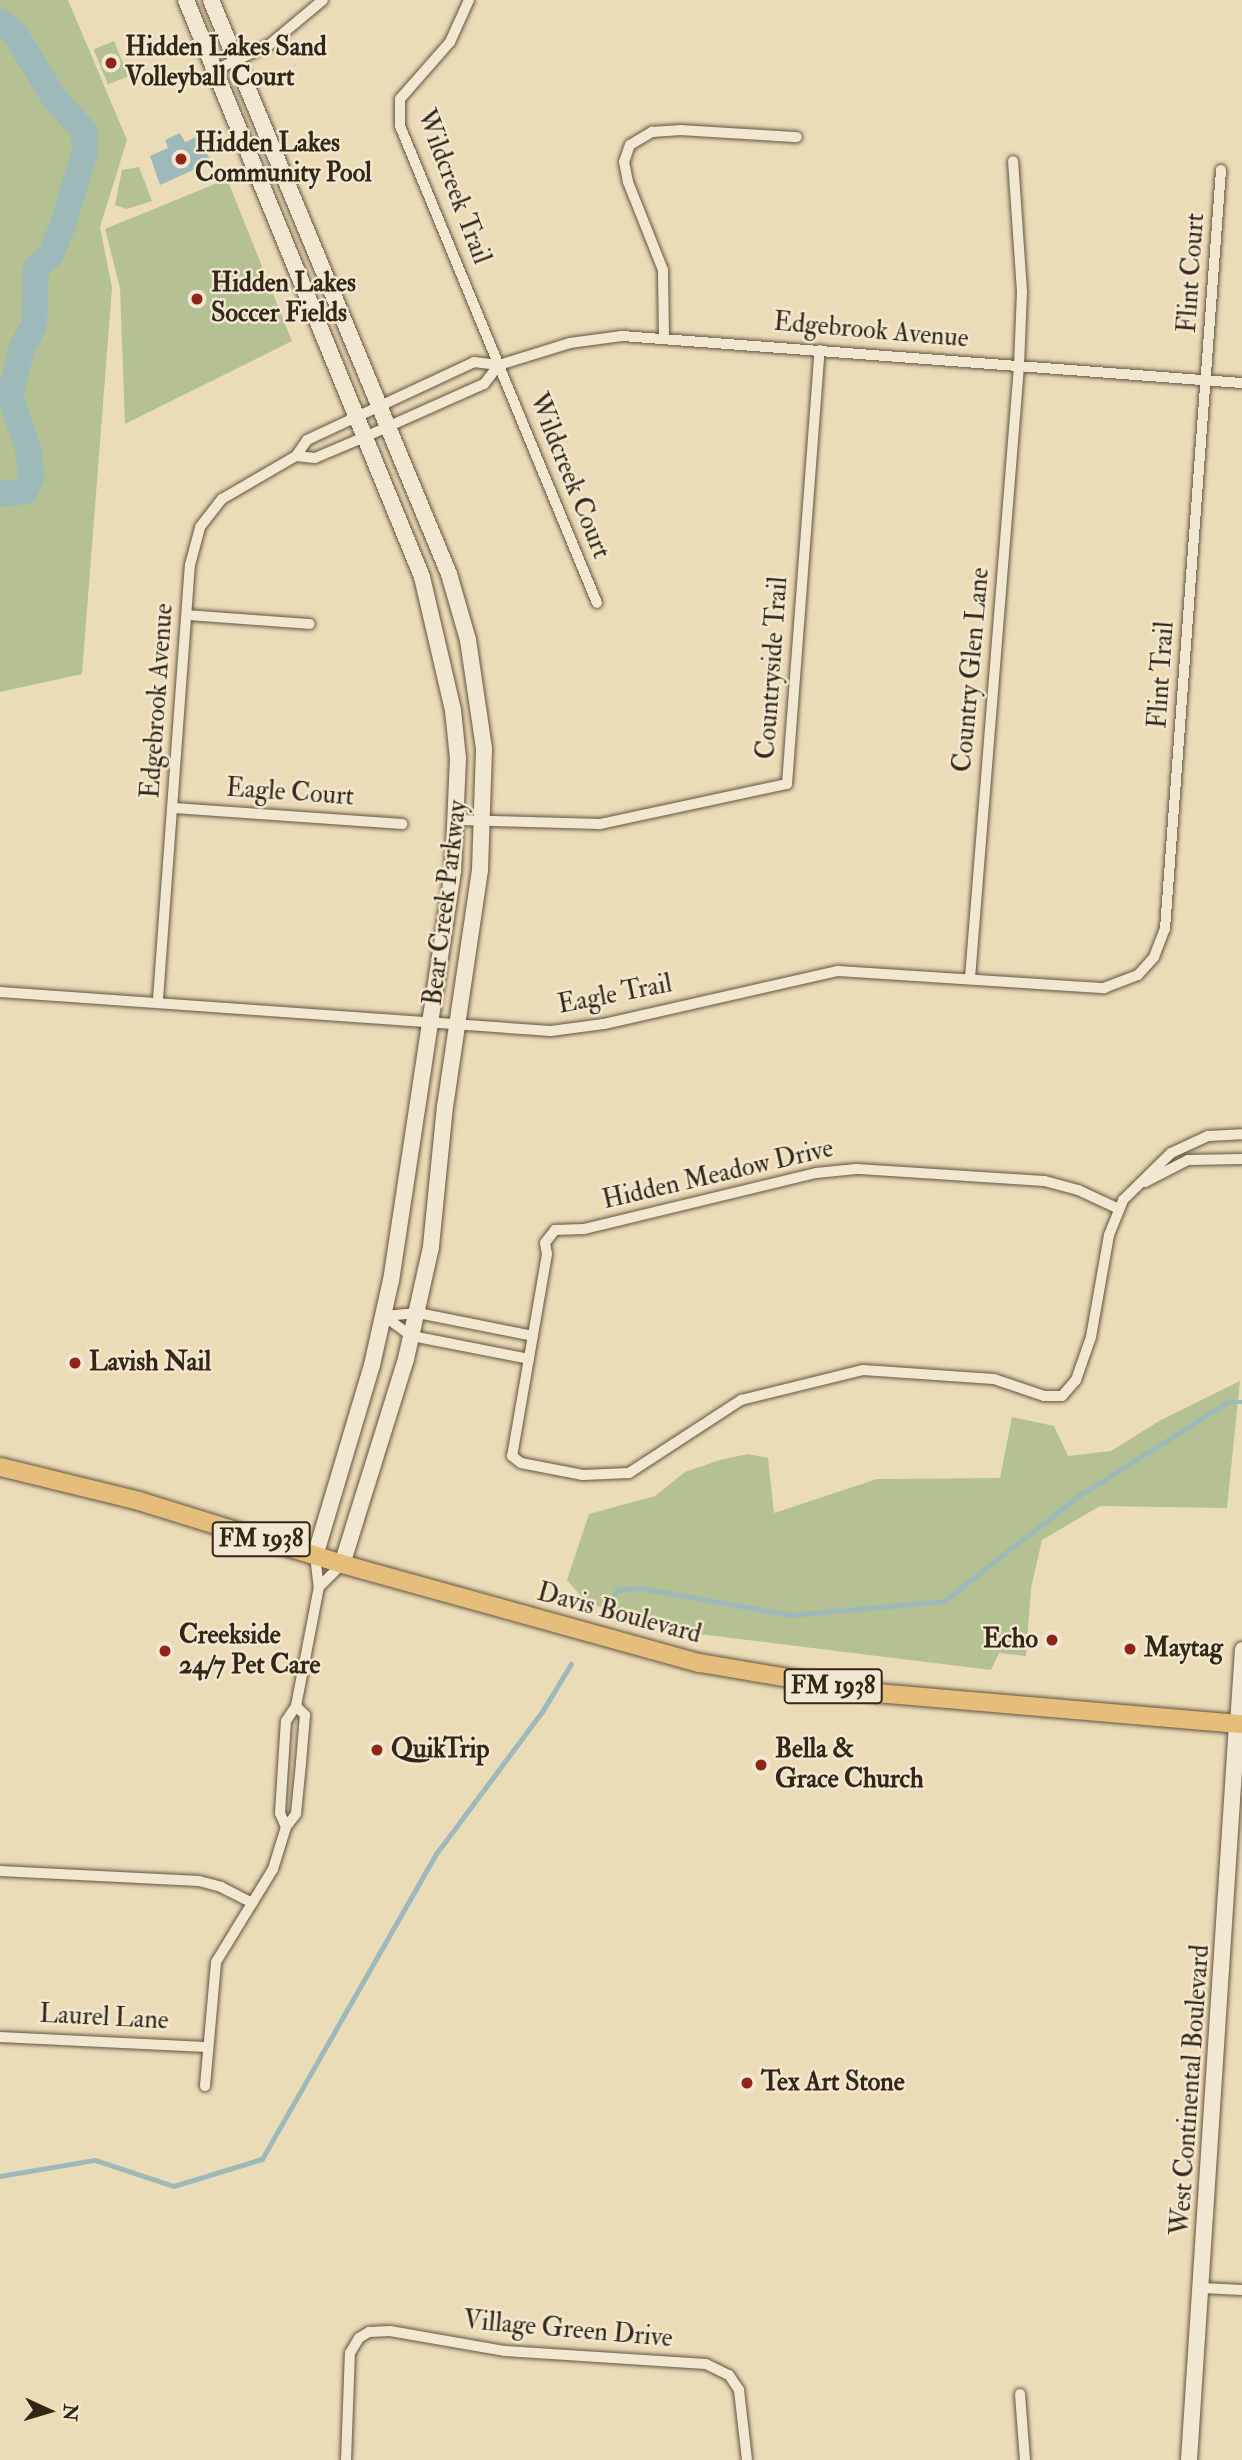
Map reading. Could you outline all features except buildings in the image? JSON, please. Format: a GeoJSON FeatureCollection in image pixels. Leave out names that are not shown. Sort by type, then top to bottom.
{"type":"FeatureCollection","features":[{"type":"Feature","properties":{"kind":"main road","name":"Bear Creek Parkway"},"geometry":{"type":"LineString","coordinates":[[186,0],[217,69],[367,436],[430,603],[454,717],[458,820],[430,1024],[384,1316],[315,1556]]}},
{"type":"Feature","properties":{"kind":"main road","name":"Bear Creek Parkway"},"geometry":{"type":"LineString","coordinates":[[211,0],[449,575],[468,640],[484,749],[483,822],[477,895],[457,1024],[431,1247],[412,1336],[342,1564]]}},
{"type":"Feature","properties":{"kind":"main road","name":"Davis Boulevard"},"geometry":{"type":"LineString","coordinates":[[0,1467],[139,1501],[342,1564],[644,1649],[747,1672],[877,1693],[1239,1724]]}},
{"type":"Feature","properties":{"kind":"main road","name":"West Continental Boulevard"},"geometry":{"type":"LineString","coordinates":[[1189,2460],[1203,2288],[1239,1724]]}},
{"type":"Feature","properties":{"kind":"street"},"geometry":{"type":"LineString","coordinates":[[217,69],[279,38],[323,0]]}},
{"type":"Feature","properties":{"kind":"street","name":"Wildcreek Trail"},"geometry":{"type":"LineString","coordinates":[[469,0],[450,42],[400,99],[398,114],[499,365]]}},
{"type":"Feature","properties":{"kind":"street"},"geometry":{"type":"LineString","coordinates":[[664,337],[663,270],[628,181],[624,162],[630,145],[652,132],[681,130],[797,137]]}},
{"type":"Feature","properties":{"kind":"street","name":"Country Glen Lane"},"geometry":{"type":"LineString","coordinates":[[970,978],[1022,292],[1013,162]]}},
{"type":"Feature","properties":{"kind":"street","name":"Flint Court"},"geometry":{"type":"LineString","coordinates":[[1207,380],[1222,170]]}},
{"type":"Feature","properties":{"kind":"street","name":"Edgebrook Avenue"},"geometry":{"type":"LineString","coordinates":[[158,999],[190,565],[200,527],[222,499],[296,456],[307,440],[380,403],[474,362],[499,365],[585,340],[664,337],[1242,383]]}},
{"type":"Feature","properties":{"kind":"street","name":"Countryside Trail"},"geometry":{"type":"LineString","coordinates":[[458,820],[612,822],[786,784],[820,350]]}},
{"type":"Feature","properties":{"kind":"street","name":"Edgebrook Avenue"},"geometry":{"type":"LineString","coordinates":[[296,456],[315,458],[484,384],[499,365]]}},
{"type":"Feature","properties":{"kind":"street","name":"Wildcreek Court"},"geometry":{"type":"LineString","coordinates":[[499,365],[597,603]]}},
{"type":"Feature","properties":{"kind":"street","name":"Flint Trail"},"geometry":{"type":"LineString","coordinates":[[1146,969],[1165,929],[1207,380]]}},
{"type":"Feature","properties":{"kind":"street"},"geometry":{"type":"LineString","coordinates":[[187,615],[310,624]]}},
{"type":"Feature","properties":{"kind":"street","name":"Eagle Court"},"geometry":{"type":"LineString","coordinates":[[174,808],[402,824]]}},
{"type":"Feature","properties":{"kind":"street","name":"Eagle Trail"},"geometry":{"type":"LineString","coordinates":[[0,992],[158,999],[430,1024],[577,1029],[838,971],[1104,988],[1122,984],[1146,969]]}},
{"type":"Feature","properties":{"kind":"street"},"geometry":{"type":"LineString","coordinates":[[1119,1209],[1160,1160],[1208,1136],[1242,1134]]}},
{"type":"Feature","properties":{"kind":"street"},"geometry":{"type":"LineString","coordinates":[[1129,1194],[1178,1162],[1242,1159]]}},
{"type":"Feature","properties":{"kind":"street","name":"Hidden Meadow Drive"},"geometry":{"type":"LineString","coordinates":[[876,1168],[1044,1181],[1078,1190],[1119,1209],[1109,1235],[1091,1338],[1076,1380],[1062,1395],[1044,1396],[994,1379],[863,1370],[741,1400],[629,1473],[583,1475],[521,1463],[512,1456],[533,1336],[545,1243],[552,1232],[584,1229],[816,1173],[876,1168]]}},
{"type":"Feature","properties":{"kind":"street"},"geometry":{"type":"LineString","coordinates":[[384,1316],[418,1312],[533,1336]]}},
{"type":"Feature","properties":{"kind":"street"},"geometry":{"type":"LineString","coordinates":[[384,1316],[412,1336],[529,1359]]}},
{"type":"Feature","properties":{"kind":"street","name":"Bear Creek Parkway"},"geometry":{"type":"LineString","coordinates":[[286,1827],[280,1813],[286,1721],[296,1706],[319,1587],[315,1556]]}},
{"type":"Feature","properties":{"kind":"street","name":"Bear Creek Parkway"},"geometry":{"type":"LineString","coordinates":[[319,1587],[342,1564]]}},
{"type":"Feature","properties":{"kind":"street"},"geometry":{"type":"LineString","coordinates":[[1239,1724],[1242,1649]]}},
{"type":"Feature","properties":{"kind":"street","name":"Bear Creek Parkway"},"geometry":{"type":"LineString","coordinates":[[205,2086],[206,2047],[216,1962],[279,1857],[286,1827],[296,1814],[305,1715],[296,1706]]}},
{"type":"Feature","properties":{"kind":"street"},"geometry":{"type":"LineString","coordinates":[[0,1871],[199,1881],[222,1887],[252,1903]]}},
{"type":"Feature","properties":{"kind":"street","name":"Laurel Lane"},"geometry":{"type":"LineString","coordinates":[[0,2037],[206,2047]]}},
{"type":"Feature","properties":{"kind":"street"},"geometry":{"type":"LineString","coordinates":[[1203,2288],[1242,2290]]}},
{"type":"Feature","properties":{"kind":"street","name":"Village Green Drive"},"geometry":{"type":"LineString","coordinates":[[346,2460],[350,2354],[359,2338],[369,2332],[390,2331],[505,2351],[706,2364],[729,2375],[739,2390],[747,2460]]}},
{"type":"Feature","properties":{"kind":"street"},"geometry":{"type":"LineString","coordinates":[[1020,2394],[1025,2460]]}},
{"type":"Feature","properties":{"kind":"green space"},"geometry":{"type":"Polygon","coordinates":[[[0,0],[68,0],[127,140],[100,227],[112,288],[82,674],[0,692],[0,0]]]}},
{"type":"Feature","properties":{"kind":"green space","name":"Hidden Lakes Sand Volleyball Court"},"geometry":{"type":"Polygon","coordinates":[[[114,41],[128,76],[108,84],[94,49],[114,41]]]}},
{"type":"Feature","properties":{"kind":"green space"},"geometry":{"type":"Polygon","coordinates":[[[139,167],[152,201],[127,209],[115,205],[122,170],[139,167]]]}},
{"type":"Feature","properties":{"kind":"green space","name":"Hidden Lakes Soccer Fields"},"geometry":{"type":"Polygon","coordinates":[[[227,179],[292,341],[125,424],[120,288],[105,229],[227,179]]]}},
{"type":"Feature","properties":{"kind":"green space"},"geometry":{"type":"Polygon","coordinates":[[[1240,1381],[1227,1508],[1100,1506],[1042,1540],[1031,1588],[1026,1656],[999,1653],[991,1670],[691,1633],[587,1603],[567,1580],[589,1514],[655,1496],[685,1472],[720,1460],[748,1454],[768,1458],[774,1513],[877,1479],[1000,1478],[1012,1417],[1054,1426],[1068,1456],[1111,1451],[1159,1421],[1240,1381]]]}},
{"type":"Feature","properties":{"kind":"water","name":"Hidden Lakes Community Pool"},"geometry":{"type":"Polygon","coordinates":[[[180,133],[185,142],[199,136],[211,162],[160,185],[150,156],[168,148],[165,140],[180,133]]]}},
{"type":"Feature","properties":{"kind":"waterway"},"geometry":{"type":"LineString","coordinates":[[0,21],[15,34],[54,98],[84,131],[85,151],[63,225],[50,255],[36,268],[34,325],[22,348],[10,395],[29,452],[31,477],[25,491],[0,494]]}},
{"type":"Feature","properties":{"kind":"waterway"},"geometry":{"type":"LineString","coordinates":[[0,395],[10,395]]}},
{"type":"Feature","properties":{"kind":"waterway"},"geometry":{"type":"LineString","coordinates":[[609,1603],[617,1590],[640,1588],[791,1615],[944,1601],[1077,1497],[1228,1402],[1242,1402]]}},
{"type":"Feature","properties":{"kind":"waterway"},"geometry":{"type":"LineString","coordinates":[[0,2176],[95,2160],[174,2186],[262,2159],[436,1854],[542,1712],[571,1664]]}},
{"type":"Feature","properties":{"kind":"place","name":"Hidden Lakes Sand Volleyball Court"},"geometry":{"type":"Point","coordinates":[111,63]}},
{"type":"Feature","properties":{"kind":"place","name":"Hidden Lakes Community Pool"},"geometry":{"type":"Point","coordinates":[181,159]}},
{"type":"Feature","properties":{"kind":"place","name":"Hidden Lakes Soccer Fields"},"geometry":{"type":"Point","coordinates":[197,299]}},
{"type":"Feature","properties":{"kind":"place","name":"Lavish Nail"},"geometry":{"type":"Point","coordinates":[75,1363]}},
{"type":"Feature","properties":{"kind":"place","name":"Echo"},"geometry":{"type":"Point","coordinates":[1052,1640]}},
{"type":"Feature","properties":{"kind":"place","name":"Maytag"},"geometry":{"type":"Point","coordinates":[1130,1649]}},
{"type":"Feature","properties":{"kind":"place","name":"Creekside 24/7 Pet Care"},"geometry":{"type":"Point","coordinates":[165,1651]}},
{"type":"Feature","properties":{"kind":"place","name":"QuikTrip"},"geometry":{"type":"Point","coordinates":[377,1750]}},
{"type":"Feature","properties":{"kind":"place","name":"Bella & Grace Church"},"geometry":{"type":"Point","coordinates":[761,1765]}},
{"type":"Feature","properties":{"kind":"place","name":"Tex Art Stone"},"geometry":{"type":"Point","coordinates":[747,2083]}}]}
